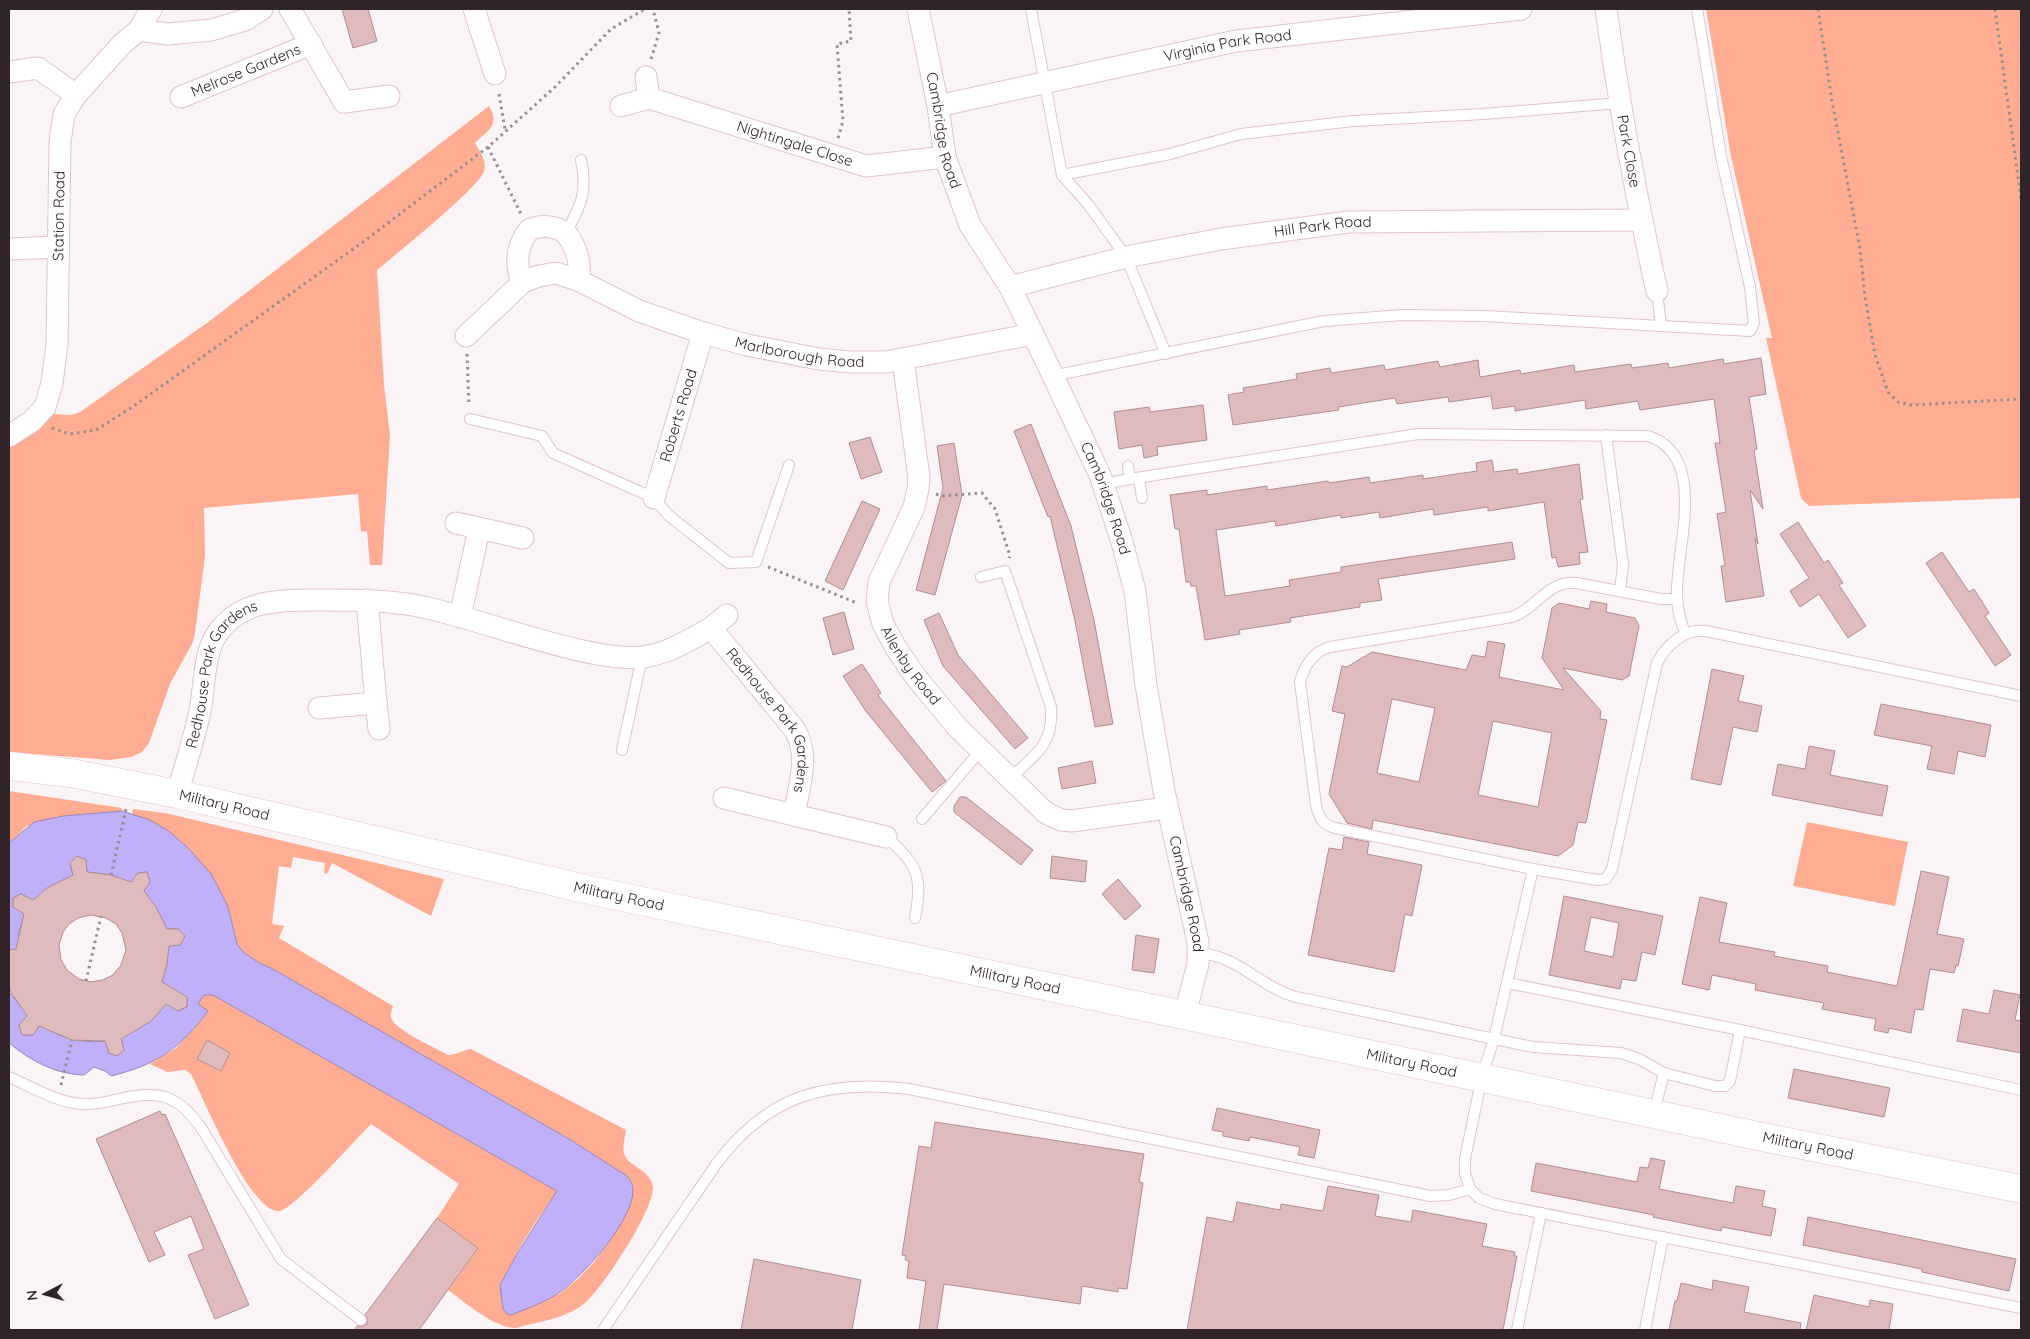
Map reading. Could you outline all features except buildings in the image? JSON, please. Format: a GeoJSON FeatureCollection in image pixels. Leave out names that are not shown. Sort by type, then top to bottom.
{"type":"FeatureCollection","features":[{"type":"Feature","properties":{"kind":"street","name":"Station Road"},"geometry":{"type":"LineString","coordinates":[[9,436],[32,421],[46,407],[52,383],[57,344],[60,142],[64,114],[76,95],[122,44],[139,30],[151,9]]}},
{"type":"Feature","properties":{"kind":"street"},"geometry":{"type":"LineString","coordinates":[[139,30],[168,34],[211,30],[245,20],[262,9]]}},
{"type":"Feature","properties":{"kind":"street","name":"Melrose Gardens"},"geometry":{"type":"LineString","coordinates":[[290,9],[344,102],[389,96]]}},
{"type":"Feature","properties":{"kind":"street"},"geometry":{"type":"LineString","coordinates":[[474,9],[495,74]]}},
{"type":"Feature","properties":{"kind":"street","name":"Cambridge Road"},"geometry":{"type":"LineString","coordinates":[[918,9],[938,106],[945,156],[970,225],[1010,287],[1033,334],[1103,484],[1122,542],[1135,591],[1146,685],[1167,808],[1198,938],[1199,953],[1185,1014]]}},
{"type":"Feature","properties":{"kind":"street","name":"Virginia Park Road"},"geometry":{"type":"LineString","coordinates":[[938,106],[1236,41],[1520,9]]}},
{"type":"Feature","properties":{"kind":"street","name":"Park Close"},"geometry":{"type":"LineString","coordinates":[[1606,9],[1619,103],[1641,220],[1657,291]]}},
{"type":"Feature","properties":{"kind":"street","name":"Melrose Gardens"},"geometry":{"type":"LineString","coordinates":[[181,97],[311,44]]}},
{"type":"Feature","properties":{"kind":"street"},"geometry":{"type":"LineString","coordinates":[[9,72],[38,68],[76,95]]}},
{"type":"Feature","properties":{"kind":"street"},"geometry":{"type":"LineString","coordinates":[[621,106],[647,88]]}},
{"type":"Feature","properties":{"kind":"street","name":"Nightingale Close"},"geometry":{"type":"LineString","coordinates":[[647,88],[832,156],[866,166],[945,156]]}},
{"type":"Feature","properties":{"kind":"street","name":"Hill Park Road"},"geometry":{"type":"LineString","coordinates":[[1010,287],[1126,257],[1221,239],[1348,222],[1641,220]]}},
{"type":"Feature","properties":{"kind":"street"},"geometry":{"type":"LineString","coordinates":[[524,282],[520,276],[518,263],[521,243],[529,230],[541,227],[552,227],[566,233],[578,259],[580,267],[578,280]]}},
{"type":"Feature","properties":{"kind":"street"},"geometry":{"type":"LineString","coordinates":[[9,249],[57,247]]}},
{"type":"Feature","properties":{"kind":"street","name":"Marlborough Road"},"geometry":{"type":"LineString","coordinates":[[466,336],[524,282],[548,274],[563,275],[578,280],[639,311],[703,333],[747,345],[820,359],[873,363],[903,360],[1033,334]]}},
{"type":"Feature","properties":{"kind":"street","name":"Roberts Road"},"geometry":{"type":"LineString","coordinates":[[654,498],[703,333]]}},
{"type":"Feature","properties":{"kind":"street","name":"Allenby Road"},"geometry":{"type":"LineString","coordinates":[[903,360],[916,455],[918,489],[914,507],[881,576],[877,593],[883,624],[896,648],[926,691],[1009,779],[1039,808],[1053,817],[1062,820],[1082,820],[1167,808]]}},
{"type":"Feature","properties":{"kind":"street"},"geometry":{"type":"LineString","coordinates":[[456,523],[523,538]]}},
{"type":"Feature","properties":{"kind":"street"},"geometry":{"type":"LineString","coordinates":[[460,617],[479,529]]}},
{"type":"Feature","properties":{"kind":"street","name":"Redhouse Park Gardens"},"geometry":{"type":"LineString","coordinates":[[177,794],[200,711],[211,646],[222,628],[239,613],[261,603],[282,600],[366,600],[410,604],[554,644],[599,654],[642,657],[663,653],[677,647],[719,621],[802,742],[802,769],[794,815],[886,837]]}},
{"type":"Feature","properties":{"kind":"street"},"geometry":{"type":"LineString","coordinates":[[366,600],[379,729]]}},
{"type":"Feature","properties":{"kind":"street"},"geometry":{"type":"LineString","coordinates":[[319,708],[376,702]]}},
{"type":"Feature","properties":{"kind":"street","name":"Military Road"},"geometry":{"type":"LineString","coordinates":[[9,766],[71,773],[177,794],[594,891],[2021,1189]]}},
{"type":"Feature","properties":{"kind":"street"},"geometry":{"type":"LineString","coordinates":[[724,798],[794,815]]}},
{"type":"Feature","properties":{"kind":"lane"},"geometry":{"type":"LineString","coordinates":[[1032,9],[1062,175],[1088,204],[1126,257],[1166,354]]}},
{"type":"Feature","properties":{"kind":"lane"},"geometry":{"type":"LineString","coordinates":[[1052,376],[1324,321],[1370,316],[1484,316],[1750,331],[1754,323],[1750,288],[1721,156],[1697,9]]}},
{"type":"Feature","properties":{"kind":"lane"},"geometry":{"type":"LineString","coordinates":[[1062,175],[1170,154],[1241,134],[1353,122],[1619,103]]}},
{"type":"Feature","properties":{"kind":"lane"},"geometry":{"type":"LineString","coordinates":[[566,233],[580,207],[584,192],[585,185],[581,160]]}},
{"type":"Feature","properties":{"kind":"lane"},"geometry":{"type":"LineString","coordinates":[[1657,291],[1661,326]]}},
{"type":"Feature","properties":{"kind":"lane"},"geometry":{"type":"LineString","coordinates":[[470,419],[542,436],[553,453],[654,498],[668,515],[729,563],[756,562],[789,465]]}},
{"type":"Feature","properties":{"kind":"lane"},"geometry":{"type":"LineString","coordinates":[[1103,484],[1418,434],[1634,435],[1653,438],[1667,446],[1676,458],[1683,481],[1685,514],[1678,599],[1686,634]]}},
{"type":"Feature","properties":{"kind":"lane"},"geometry":{"type":"LineString","coordinates":[[1606,435],[1623,565],[1620,591]]}},
{"type":"Feature","properties":{"kind":"lane"},"geometry":{"type":"LineString","coordinates":[[1128,466],[1142,498]]}},
{"type":"Feature","properties":{"kind":"lane"},"geometry":{"type":"LineString","coordinates":[[981,577],[1005,571],[1051,707],[1052,724],[1048,740],[1009,779]]}},
{"type":"Feature","properties":{"kind":"lane"},"geometry":{"type":"LineString","coordinates":[[1678,599],[1661,599],[1576,582],[1564,582],[1549,590],[1526,611],[1512,617],[1324,648],[1316,653],[1301,676],[1300,694],[1316,804],[1322,822],[1335,828],[1533,869],[1597,880],[1609,877],[1655,668],[1660,657],[1668,648],[1686,634],[1694,631],[1706,631],[2021,696]]}},
{"type":"Feature","properties":{"kind":"lane"},"geometry":{"type":"LineString","coordinates":[[622,750],[642,657]]}},
{"type":"Feature","properties":{"kind":"lane"},"geometry":{"type":"LineString","coordinates":[[922,819],[981,750]]}},
{"type":"Feature","properties":{"kind":"lane"},"geometry":{"type":"LineString","coordinates":[[886,837],[904,853],[912,864],[919,880],[915,918]]}},
{"type":"Feature","properties":{"kind":"lane"},"geometry":{"type":"LineString","coordinates":[[1533,869],[1494,1040],[1482,1076],[1465,1159],[1466,1178],[1470,1188],[1483,1201],[2021,1308]]}},
{"type":"Feature","properties":{"kind":"lane"},"geometry":{"type":"LineString","coordinates":[[1199,953],[1212,954],[1230,960],[1290,995],[1494,1040],[1545,1048],[1621,1053],[1639,1059],[1664,1073],[1715,1086],[1725,1086],[1730,1081],[1740,1030]]}},
{"type":"Feature","properties":{"kind":"lane"},"geometry":{"type":"LineString","coordinates":[[1508,983],[2021,1090]]}},
{"type":"Feature","properties":{"kind":"lane"},"geometry":{"type":"LineString","coordinates":[[1654,1113],[1664,1073]]}},
{"type":"Feature","properties":{"kind":"lane"},"geometry":{"type":"LineString","coordinates":[[9,1076],[57,1098],[79,1104],[100,1104],[146,1094],[167,1096],[176,1101],[185,1108],[200,1126],[281,1259],[361,1320]]}},
{"type":"Feature","properties":{"kind":"lane"},"geometry":{"type":"LineString","coordinates":[[603,1330],[717,1164],[736,1141],[776,1108],[801,1096],[829,1088],[864,1086],[909,1089],[1430,1196],[1449,1195],[1470,1188]]}},
{"type":"Feature","properties":{"kind":"lane"},"geometry":{"type":"LineString","coordinates":[[1517,1330],[1542,1213]]}},
{"type":"Feature","properties":{"kind":"lane"},"geometry":{"type":"LineString","coordinates":[[1645,1330],[1664,1237]]}},
{"type":"Feature","properties":{"kind":"path"},"geometry":{"type":"LineString","coordinates":[[32,421],[70,434],[96,430],[131,408],[320,273],[488,147],[554,88],[611,29],[645,9]]}},
{"type":"Feature","properties":{"kind":"path"},"geometry":{"type":"LineString","coordinates":[[647,88],[659,33],[653,9]]}},
{"type":"Feature","properties":{"kind":"path"},"geometry":{"type":"LineString","coordinates":[[832,156],[843,121],[837,44],[851,41],[849,9]]}},
{"type":"Feature","properties":{"kind":"path"},"geometry":{"type":"LineString","coordinates":[[1818,9],[1832,101],[1860,249],[1872,338],[1877,365],[1888,392],[1898,402],[1911,405],[2021,399]]}},
{"type":"Feature","properties":{"kind":"path"},"geometry":{"type":"LineString","coordinates":[[1995,9],[2021,200]]}},
{"type":"Feature","properties":{"kind":"path"},"geometry":{"type":"LineString","coordinates":[[495,74],[505,130]]}},
{"type":"Feature","properties":{"kind":"path"},"geometry":{"type":"LineString","coordinates":[[488,147],[529,230]]}},
{"type":"Feature","properties":{"kind":"path"},"geometry":{"type":"LineString","coordinates":[[466,336],[470,419]]}},
{"type":"Feature","properties":{"kind":"path"},"geometry":{"type":"LineString","coordinates":[[918,489],[943,496],[982,493],[995,508],[1010,556],[1005,571]]}},
{"type":"Feature","properties":{"kind":"path"},"geometry":{"type":"LineString","coordinates":[[756,562],[856,603],[878,601]]}},
{"type":"Feature","properties":{"kind":"path"},"geometry":{"type":"LineString","coordinates":[[111,875],[126,809]]}},
{"type":"Feature","properties":{"kind":"path"},"geometry":{"type":"LineString","coordinates":[[86,981],[101,916]]}},
{"type":"Feature","properties":{"kind":"path"},"geometry":{"type":"LineString","coordinates":[[63,1078],[72,1040]]}},
{"type":"Feature","properties":{"kind":"shaded area"},"geometry":{"type":"Polygon","coordinates":[[[1706,9],[2021,9],[2021,498],[1809,506],[1801,498],[1766,338],[1772,338],[1731,156],[1706,9]]]}},
{"type":"Feature","properties":{"kind":"shaded area"},"geometry":{"type":"Polygon","coordinates":[[[489,106],[493,123],[488,131],[475,143],[485,164],[484,171],[479,180],[453,206],[377,270],[384,385],[390,435],[382,565],[370,565],[367,531],[361,532],[358,494],[204,508],[205,556],[193,642],[170,684],[149,743],[142,752],[131,757],[110,760],[9,752],[9,447],[54,414],[71,415],[80,412],[207,323],[489,106]]]}},
{"type":"Feature","properties":{"kind":"shaded area"},"geometry":{"type":"Polygon","coordinates":[[[9,791],[122,808],[122,811],[63,816],[27,826],[9,843],[9,791]]]}},
{"type":"Feature","properties":{"kind":"shaded area"},"geometry":{"type":"Polygon","coordinates":[[[133,809],[165,813],[444,879],[431,916],[332,863],[327,874],[324,873],[325,863],[293,857],[291,868],[279,866],[272,924],[284,926],[279,938],[393,1006],[391,1018],[394,1023],[416,1038],[448,1055],[471,1049],[626,1130],[623,1151],[629,1162],[648,1176],[651,1181],[653,1187],[651,1198],[625,1250],[590,1298],[581,1306],[566,1314],[516,1328],[507,1327],[490,1319],[448,1290],[478,1248],[437,1218],[459,1184],[371,1124],[312,1186],[288,1207],[280,1211],[269,1208],[256,1195],[243,1176],[217,1129],[191,1074],[185,1070],[167,1072],[150,1064],[176,1048],[196,1027],[198,1004],[204,995],[213,995],[557,1191],[528,1234],[509,1269],[502,1301],[507,1314],[511,1315],[559,1294],[578,1279],[595,1261],[619,1227],[628,1209],[633,1190],[627,1176],[569,1139],[243,952],[237,944],[228,907],[132,814],[133,809]]]}},
{"type":"Feature","properties":{"kind":"shaded area"},"geometry":{"type":"Polygon","coordinates":[[[122,811],[150,820],[170,832],[188,848],[212,875],[228,907],[237,944],[243,952],[569,1139],[627,1176],[633,1190],[631,1203],[625,1217],[606,1246],[582,1273],[549,1299],[511,1315],[507,1314],[503,1309],[500,1285],[518,1252],[557,1191],[213,995],[204,995],[198,1004],[208,1011],[187,1036],[166,1054],[141,1067],[111,1076],[105,1071],[94,1067],[84,1075],[53,1069],[35,1061],[9,1043],[9,992],[28,1015],[19,1025],[22,1035],[33,1035],[40,1025],[71,1039],[96,1042],[105,1041],[109,1053],[117,1056],[124,1050],[121,1037],[146,1024],[166,1004],[178,1011],[187,1007],[187,997],[162,982],[169,946],[180,945],[185,936],[178,929],[167,929],[156,907],[143,892],[150,882],[147,872],[138,873],[131,883],[111,875],[87,872],[86,860],[77,856],[70,863],[73,875],[47,888],[34,901],[21,894],[13,898],[13,907],[25,914],[19,932],[18,949],[9,950],[9,843],[34,822],[63,816],[122,811]]]}},
{"type":"Feature","properties":{"kind":"shaded area"},"geometry":{"type":"Polygon","coordinates":[[[1807,822],[1908,842],[1895,906],[1793,886],[1807,822]]]}}]}
